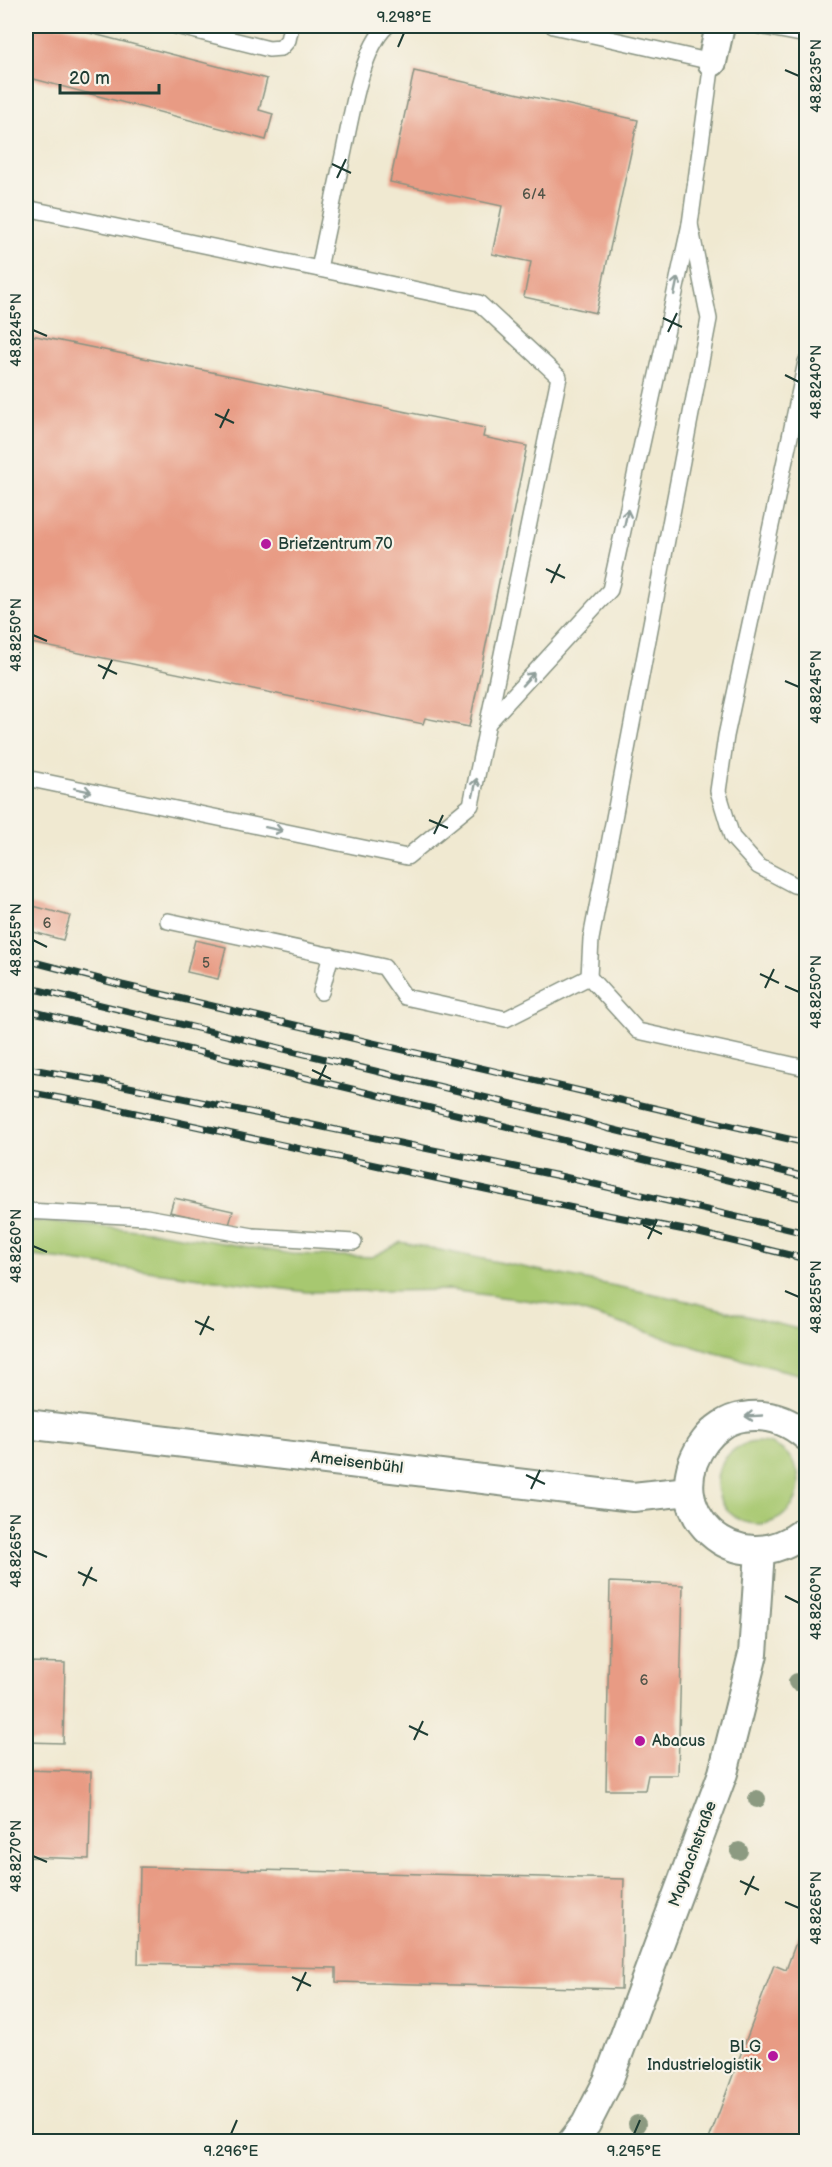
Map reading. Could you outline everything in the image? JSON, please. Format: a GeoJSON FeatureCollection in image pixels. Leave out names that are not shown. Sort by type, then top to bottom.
{"type":"FeatureCollection","features":[{"type":"Feature","properties":{"kind":"street"},"geometry":{"type":"LineString","coordinates":[[712,62],[720,26]]}},
{"type":"Feature","properties":{"kind":"street"},"geometry":{"type":"LineString","coordinates":[[807,1436],[792,1424],[757,1415],[739,1417],[723,1424],[698,1449],[690,1468],[689,1491],[699,1518],[710,1532],[725,1543],[742,1549],[760,1551],[778,1548],[807,1530]]}},
{"type":"Feature","properties":{"kind":"street","name":"Ameisenbühl"},"geometry":{"type":"LineString","coordinates":[[26,1424],[633,1497],[689,1491]]}},
{"type":"Feature","properties":{"kind":"street","name":"Maybachstraße"},"geometry":{"type":"LineString","coordinates":[[572,2142],[586,2124],[608,2081],[723,1773],[753,1654],[760,1551]]}},
{"type":"Feature","properties":{"kind":"lane"},"geometry":{"type":"LineString","coordinates":[[176,26],[269,49],[281,48],[288,40],[291,26]]}},
{"type":"Feature","properties":{"kind":"lane"},"geometry":{"type":"LineString","coordinates":[[318,269],[358,90],[371,49],[382,30],[387,26]]}},
{"type":"Feature","properties":{"kind":"lane"},"geometry":{"type":"LineString","coordinates":[[489,722],[610,590],[690,224],[712,62],[553,26]]}},
{"type":"Feature","properties":{"kind":"lane"},"geometry":{"type":"LineString","coordinates":[[759,26],[807,35]]}},
{"type":"Feature","properties":{"kind":"lane"},"geometry":{"type":"LineString","coordinates":[[26,208],[479,303],[559,377],[471,805],[407,857],[26,778]]}},
{"type":"Feature","properties":{"kind":"lane"},"geometry":{"type":"LineString","coordinates":[[690,224],[709,319],[591,939],[589,977],[638,1031],[807,1068]]}},
{"type":"Feature","properties":{"kind":"lane"},"geometry":{"type":"LineString","coordinates":[[807,362],[726,736],[718,791],[732,837],[758,866],[794,885],[807,887]]}},
{"type":"Feature","properties":{"kind":"lane"},"geometry":{"type":"LineString","coordinates":[[168,921],[384,967],[405,997],[506,1019],[589,977]]}},
{"type":"Feature","properties":{"kind":"lane"},"geometry":{"type":"LineString","coordinates":[[321,992],[331,955]]}},
{"type":"Feature","properties":{"kind":"lane"},"geometry":{"type":"LineString","coordinates":[[26,1211],[147,1217],[253,1236],[354,1242]]}},
{"type":"Feature","properties":{"kind":"green space"},"geometry":{"type":"Polygon","coordinates":[[[26,1220],[149,1231],[292,1254],[372,1257],[401,1242],[688,1301],[806,1331],[806,1376],[708,1351],[561,1305],[450,1290],[307,1292],[26,1255],[26,1220]]]}},
{"type":"Feature","properties":{"kind":"green space"},"geometry":{"type":"Polygon","coordinates":[[[758,1442],[774,1445],[787,1454],[796,1467],[799,1483],[796,1499],[787,1512],[774,1521],[758,1524],[742,1521],[729,1512],[720,1499],[717,1483],[720,1467],[729,1454],[742,1445],[758,1442]]]}},
{"type":"Feature","properties":{"kind":"building"},"geometry":{"type":"Polygon","coordinates":[[[26,26],[63,26],[267,79],[259,110],[273,114],[266,140],[26,77],[26,26]]]}},
{"type":"Feature","properties":{"kind":"building"},"geometry":{"type":"Polygon","coordinates":[[[414,71],[638,120],[596,313],[524,297],[531,262],[492,254],[502,206],[390,182],[414,71]]]}},
{"type":"Feature","properties":{"kind":"building","name":"Briefzentrum 70"},"geometry":{"type":"Polygon","coordinates":[[[26,334],[485,428],[483,437],[527,446],[469,727],[425,718],[423,724],[26,642],[26,334]]]}},
{"type":"Feature","properties":{"kind":"building"},"geometry":{"type":"Polygon","coordinates":[[[26,904],[70,916],[63,940],[26,930],[26,904]]]}},
{"type":"Feature","properties":{"kind":"building"},"geometry":{"type":"Polygon","coordinates":[[[195,940],[226,947],[218,979],[187,972],[195,940]]]}},
{"type":"Feature","properties":{"kind":"building"},"geometry":{"type":"Polygon","coordinates":[[[174,1198],[233,1211],[229,1225],[170,1212],[174,1198]]]}},
{"type":"Feature","properties":{"kind":"building"},"geometry":{"type":"Polygon","coordinates":[[[610,1582],[683,1585],[678,1775],[648,1775],[645,1790],[606,1790],[610,1582]]]}},
{"type":"Feature","properties":{"kind":"building"},"geometry":{"type":"Polygon","coordinates":[[[26,1662],[65,1663],[63,1743],[26,1742],[26,1662]]]}},
{"type":"Feature","properties":{"kind":"building"},"geometry":{"type":"Polygon","coordinates":[[[26,1770],[91,1772],[89,1859],[26,1857],[26,1770]]]}},
{"type":"Feature","properties":{"kind":"building"},"geometry":{"type":"Polygon","coordinates":[[[140,1867],[624,1879],[621,1989],[336,1982],[336,1968],[138,1964],[140,1867]]]}},
{"type":"Feature","properties":{"kind":"building","name":"BLG Industrielogistik"},"geometry":{"type":"Polygon","coordinates":[[[806,1915],[806,2142],[708,2142],[774,1965],[786,1970],[806,1915]]]}},
{"type":"Feature","properties":{"kind":"railway"},"geometry":{"type":"LineString","coordinates":[[26,960],[122,985],[806,1143]]}},
{"type":"Feature","properties":{"kind":"railway"},"geometry":{"type":"LineString","coordinates":[[26,987],[806,1177]]}},
{"type":"Feature","properties":{"kind":"railway"},"geometry":{"type":"LineString","coordinates":[[26,1010],[806,1199]]}},
{"type":"Feature","properties":{"kind":"railway"},"geometry":{"type":"LineString","coordinates":[[26,1068],[100,1081],[564,1177],[806,1233]]}},
{"type":"Feature","properties":{"kind":"railway"},"geometry":{"type":"LineString","coordinates":[[26,1092],[94,1104],[587,1211],[695,1232],[806,1259]]}},
{"type":"Feature","properties":{"kind":"place","name":"Briefzentrum 70"},"geometry":{"type":"Point","coordinates":[266,544]}},
{"type":"Feature","properties":{"kind":"place","name":"Abacus"},"geometry":{"type":"Point","coordinates":[640,1741]}},
{"type":"Feature","properties":{"kind":"place","name":"BLG Industrielogistik"},"geometry":{"type":"Point","coordinates":[773,2056]}}]}
